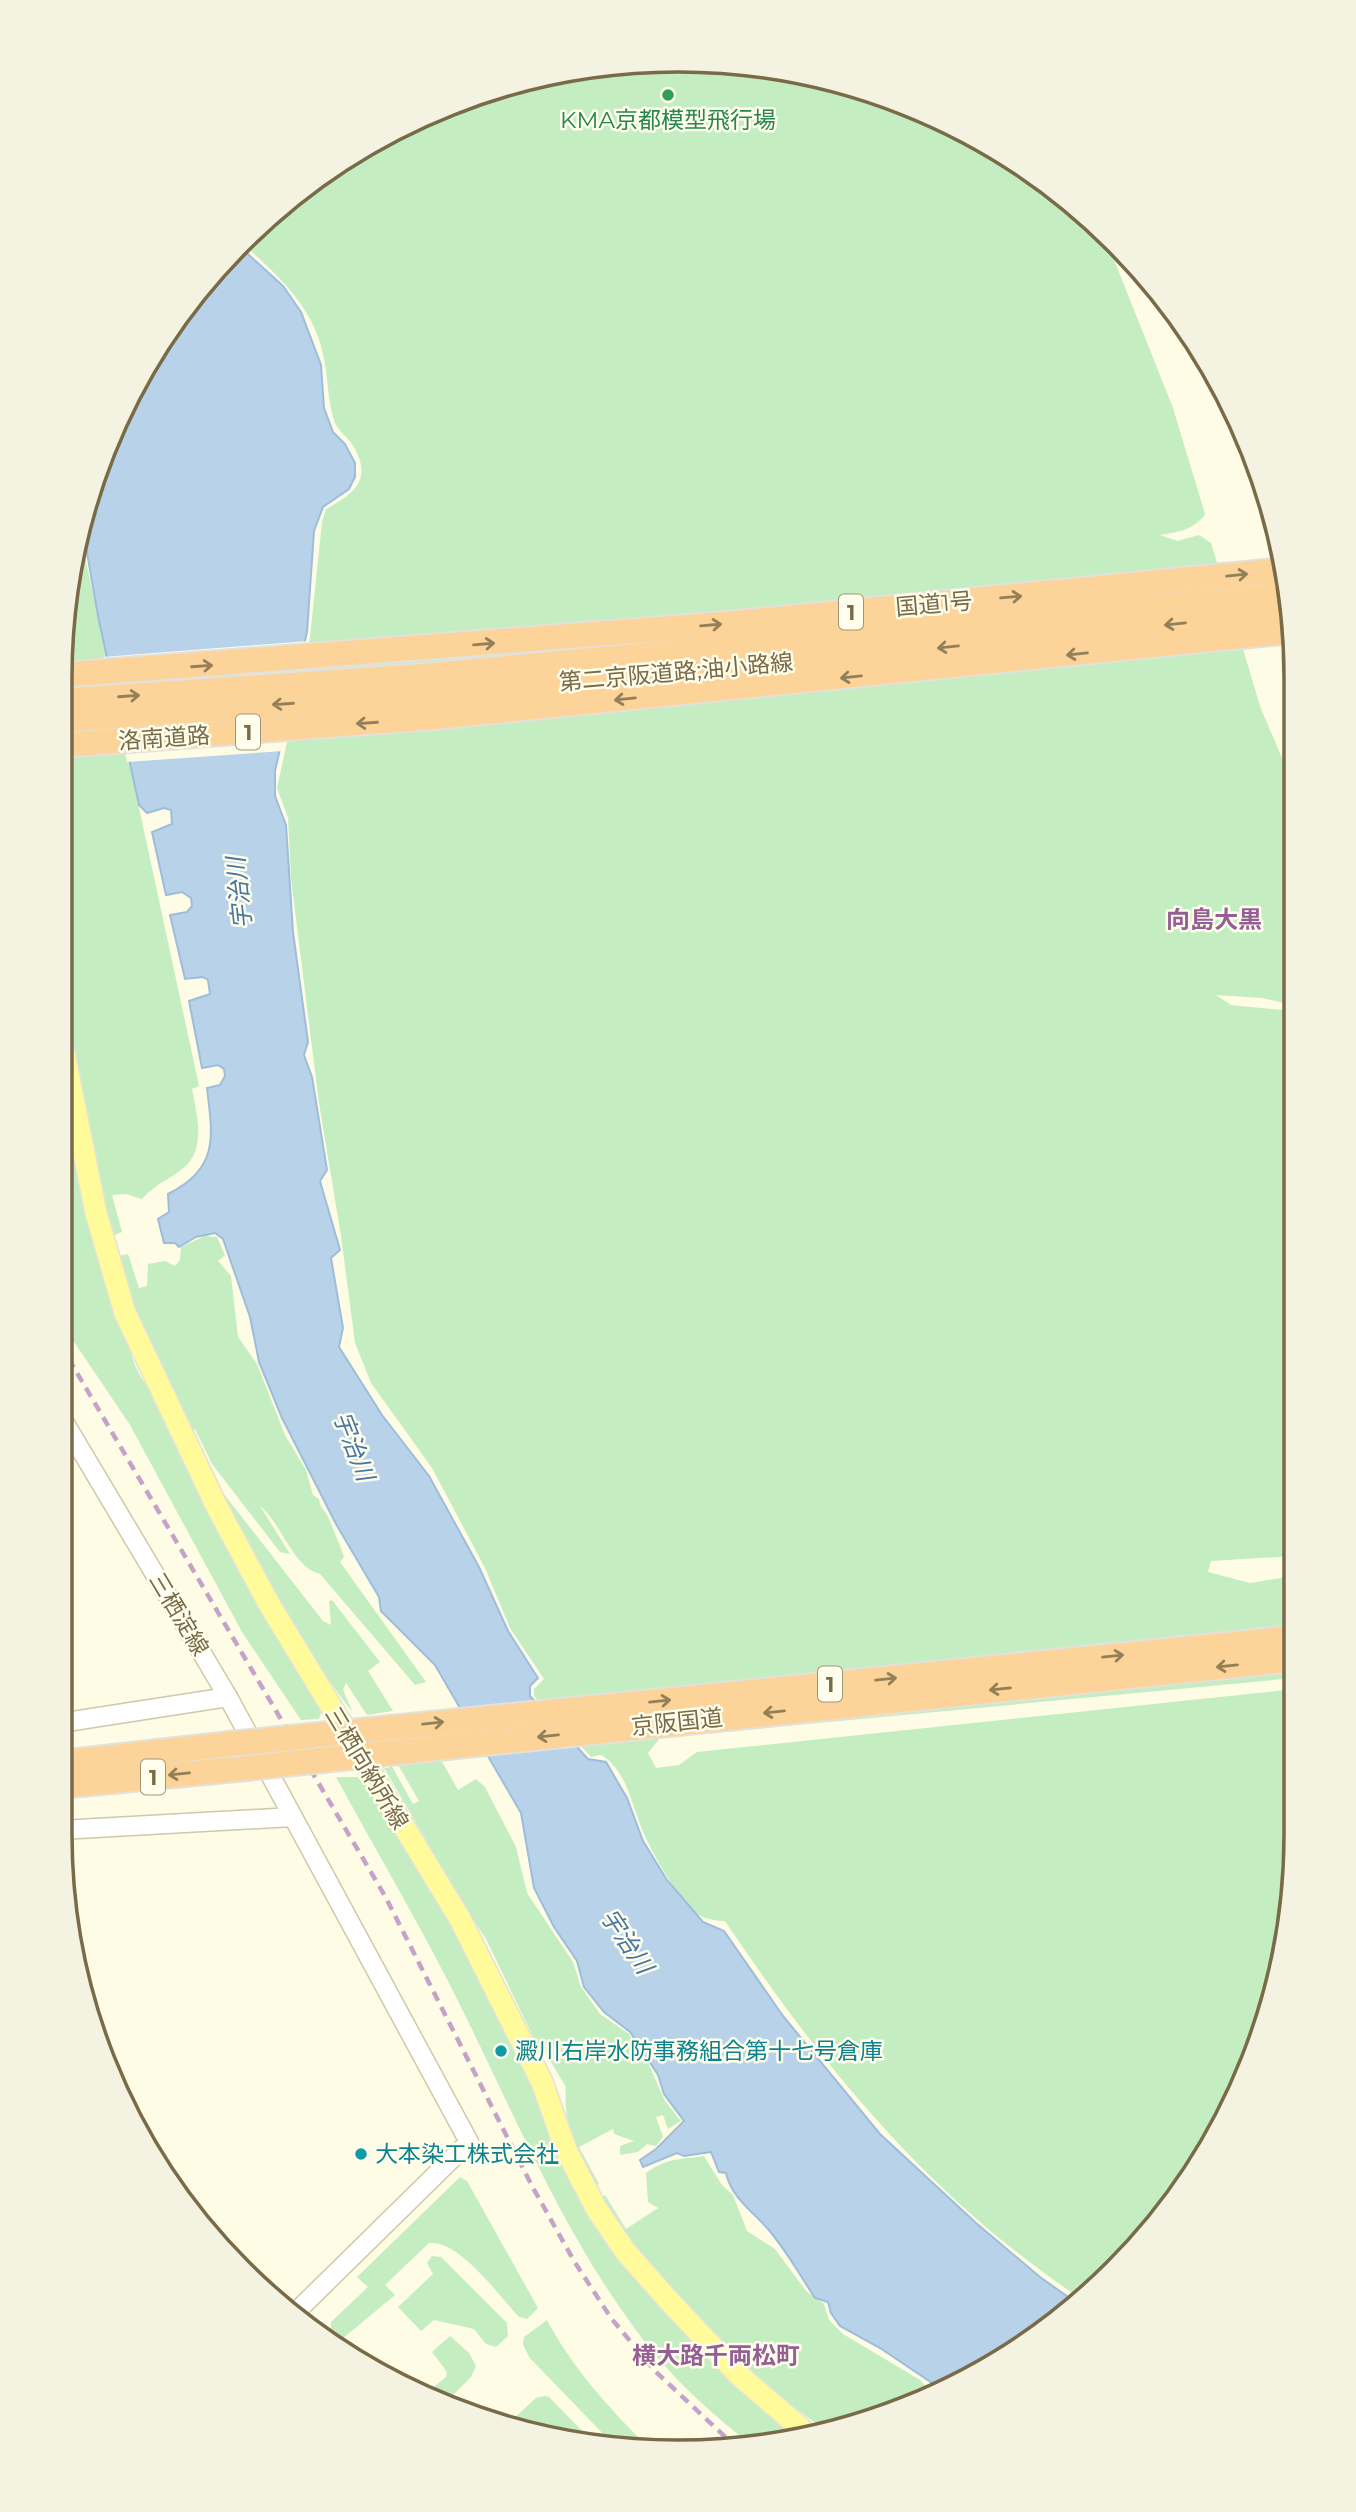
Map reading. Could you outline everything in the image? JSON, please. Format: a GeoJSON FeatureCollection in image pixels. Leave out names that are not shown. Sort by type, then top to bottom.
{"type":"FeatureCollection","features":[{"type":"Feature","properties":{"kind":"highway","name":"国道1号"},"geometry":{"type":"LineString","coordinates":[[72,674],[416,650],[1275,571]]}},
{"type":"Feature","properties":{"kind":"highway","name":"第二京阪道路;油小路線"},"geometry":{"type":"LineString","coordinates":[[72,700],[450,674],[1278,595]]}},
{"type":"Feature","properties":{"kind":"highway","name":"第二京阪道路;油小路線"},"geometry":{"type":"LineString","coordinates":[[72,719],[425,694],[1281,614]]}},
{"type":"Feature","properties":{"kind":"highway","name":"洛南道路"},"geometry":{"type":"LineString","coordinates":[[72,745],[435,718],[1282,632]]}},
{"type":"Feature","properties":{"kind":"highway","name":"京阪国道"},"geometry":{"type":"LineString","coordinates":[[72,1762],[1284,1639]]}},
{"type":"Feature","properties":{"kind":"highway","name":"京阪国道"},"geometry":{"type":"LineString","coordinates":[[72,1785],[1284,1660]]}},
{"type":"Feature","properties":{"kind":"main road","name":"三栖向納所線"},"geometry":{"type":"LineString","coordinates":[[72,1097],[96,1213],[125,1313],[217,1507],[269,1604],[355,1731],[460,1919],[541,2082],[566,2150],[625,2251],[739,2375],[800,2428]]}},
{"type":"Feature","properties":{"kind":"street"},"geometry":{"type":"LineString","coordinates":[[72,1110],[76,1118]]}},
{"type":"Feature","properties":{"kind":"street","name":"三栖淀線"},"geometry":{"type":"LineString","coordinates":[[72,1435],[228,1697],[469,2142],[300,2308]]}},
{"type":"Feature","properties":{"kind":"street"},"geometry":{"type":"LineString","coordinates":[[72,1721],[228,1697]]}},
{"type":"Feature","properties":{"kind":"street"},"geometry":{"type":"LineString","coordinates":[[72,1829],[293,1817]]}},
{"type":"Feature","properties":{"kind":"green space"},"geometry":{"type":"Polygon","coordinates":[[[638,73],[718,73],[796,83],[873,104],[946,134],[1015,174],[1078,222],[1112,254],[1173,408],[1205,514],[1191,527],[1160,535],[1177,541],[1199,535],[1211,543],[1261,709],[1284,762],[1284,1003],[1262,998],[1216,995],[1231,1005],[1284,1010],[1284,1557],[1211,1561],[1208,1572],[1250,1583],[1284,1578],[1284,1679],[660,1738],[648,1753],[656,1768],[679,1765],[697,1752],[1284,1690],[1283,1874],[1273,1952],[1252,2029],[1222,2102],[1182,2171],[1134,2234],[1074,2293],[977,2220],[930,2175],[842,2080],[725,1921],[699,1915],[683,1899],[652,1850],[617,1769],[601,1755],[591,1757],[534,1696],[534,1689],[544,1679],[510,1628],[485,1568],[432,1468],[371,1383],[355,1343],[319,1103],[291,879],[288,818],[277,788],[310,637],[322,522],[326,509],[352,492],[361,478],[361,469],[354,447],[334,422],[321,345],[314,327],[295,296],[249,249],[309,197],[341,174],[410,134],[483,104],[560,83],[638,73]]]}},
{"type":"Feature","properties":{"kind":"green space"},"geometry":{"type":"Polygon","coordinates":[[[84,554],[199,1086],[192,1089],[198,1132],[195,1152],[190,1161],[142,1199],[126,1194],[112,1195],[122,1232],[112,1236],[72,1062],[72,678],[73,638],[84,554]]]}},
{"type":"Feature","properties":{"kind":"green space"},"geometry":{"type":"Polygon","coordinates":[[[72,1145],[136,1368],[145,1384],[157,1395],[323,1705],[319,1719],[301,1720],[242,1632],[130,1425],[72,1339],[72,1145]]]}},
{"type":"Feature","properties":{"kind":"green space"},"geometry":{"type":"Polygon","coordinates":[[[205,1236],[217,1237],[225,1255],[218,1261],[231,1276],[238,1337],[257,1364],[285,1435],[306,1470],[313,1495],[319,1499],[329,1519],[344,1557],[340,1562],[426,1682],[415,1685],[320,1574],[302,1563],[260,1506],[290,1554],[280,1552],[212,1464],[195,1429],[184,1432],[145,1344],[119,1256],[128,1254],[139,1288],[147,1286],[148,1264],[165,1261],[175,1266],[180,1260],[181,1247],[205,1236]]]}},
{"type":"Feature","properties":{"kind":"green space"},"geometry":{"type":"Polygon","coordinates":[[[213,1480],[323,1621],[331,1625],[329,1601],[332,1600],[380,1662],[368,1671],[393,1711],[367,1715],[346,1683],[343,1690],[353,1713],[295,1629],[213,1480]]]}},
{"type":"Feature","properties":{"kind":"green space"},"geometry":{"type":"Polygon","coordinates":[[[440,1758],[458,1790],[476,1779],[485,1787],[516,1847],[527,1893],[573,1962],[581,1987],[600,2014],[629,2034],[646,2058],[665,2101],[681,2121],[668,2129],[663,2115],[656,2117],[663,2137],[656,2146],[647,2144],[638,2152],[620,2155],[620,2146],[634,2141],[614,2134],[613,2129],[579,2147],[599,2184],[592,2187],[572,2138],[566,2112],[566,2087],[543,2049],[539,2049],[486,1939],[441,1872],[439,1862],[384,1768],[389,1768],[387,1764],[390,1763],[413,1804],[419,1801],[397,1763],[440,1758]]]}},
{"type":"Feature","properties":{"kind":"green space"},"geometry":{"type":"Polygon","coordinates":[[[336,1777],[363,1777],[461,1936],[539,2093],[581,2193],[790,2430],[741,2437],[678,2380],[627,2317],[573,2232],[549,2187],[415,1919],[336,1777]]]}},
{"type":"Feature","properties":{"kind":"green space"},"geometry":{"type":"Polygon","coordinates":[[[704,2156],[722,2185],[733,2195],[747,2231],[775,2249],[806,2291],[824,2304],[829,2320],[843,2334],[920,2380],[926,2387],[873,2408],[817,2424],[760,2379],[672,2293],[598,2200],[605,2195],[626,2229],[658,2208],[648,2202],[646,2173],[680,2159],[704,2156]]]}},
{"type":"Feature","properties":{"kind":"green space"},"geometry":{"type":"Polygon","coordinates":[[[460,2177],[467,2181],[538,2308],[527,2319],[519,2317],[466,2260],[441,2244],[429,2243],[385,2285],[395,2295],[342,2339],[331,2331],[331,2322],[368,2287],[357,2277],[460,2177]]]}},
{"type":"Feature","properties":{"kind":"green space"},"geometry":{"type":"Polygon","coordinates":[[[432,2256],[441,2257],[507,2323],[508,2336],[496,2347],[486,2344],[474,2329],[434,2320],[421,2331],[398,2307],[433,2274],[427,2263],[432,2256]]]}},
{"type":"Feature","properties":{"kind":"green space"},"geometry":{"type":"Polygon","coordinates":[[[547,2320],[591,2385],[640,2439],[605,2436],[529,2357],[523,2344],[524,2337],[547,2320]]]}},
{"type":"Feature","properties":{"kind":"green space"},"geometry":{"type":"Polygon","coordinates":[[[450,2336],[469,2353],[476,2366],[471,2377],[452,2396],[433,2388],[446,2377],[447,2372],[432,2352],[450,2336]]]}},
{"type":"Feature","properties":{"kind":"green space"},"geometry":{"type":"Polygon","coordinates":[[[549,2397],[584,2433],[514,2418],[536,2398],[549,2397]]]}},
{"type":"Feature","properties":{"kind":"water","name":"宇治川"},"geometry":{"type":"Polygon","coordinates":[[[246,252],[283,286],[301,312],[321,365],[324,408],[333,432],[345,444],[355,463],[355,477],[349,489],[323,507],[314,531],[307,632],[275,771],[275,796],[286,825],[293,932],[308,1042],[304,1055],[312,1077],[327,1170],[320,1181],[340,1250],[331,1258],[343,1328],[339,1347],[382,1415],[429,1476],[479,1567],[508,1631],[538,1678],[530,1686],[530,1696],[588,1759],[606,1762],[627,1798],[643,1841],[667,1880],[703,1922],[724,1931],[783,2016],[880,2134],[976,2223],[1069,2297],[1015,2338],[946,2378],[933,2384],[880,2348],[840,2326],[831,2313],[828,2302],[815,2298],[775,2237],[743,2204],[726,2173],[719,2172],[711,2152],[684,2156],[677,2153],[643,2167],[640,2160],[656,2149],[684,2121],[664,2094],[658,2075],[630,2032],[604,2012],[584,1987],[577,1961],[554,1927],[534,1888],[521,1813],[435,1665],[381,1611],[379,1597],[336,1524],[282,1418],[259,1362],[250,1317],[223,1239],[215,1233],[196,1237],[179,1247],[175,1243],[164,1243],[158,1219],[169,1212],[168,1194],[185,1184],[204,1162],[211,1136],[207,1088],[220,1085],[225,1076],[224,1069],[218,1065],[202,1068],[189,1001],[210,994],[208,980],[203,977],[185,979],[170,915],[187,912],[192,906],[191,898],[182,892],[166,895],[152,832],[172,824],[171,810],[164,808],[147,813],[139,805],[98,616],[86,547],[104,483],[118,446],[134,410],[174,341],[222,278],[246,252]]]}},
{"type":"Feature","properties":{"kind":"pier"},"geometry":{"type":"Polygon","coordinates":[[[309,641],[301,673],[110,687],[103,657],[309,641]]]}},
{"type":"Feature","properties":{"kind":"pier"},"geometry":{"type":"Polygon","coordinates":[[[291,718],[283,751],[127,762],[120,730],[291,718]]]}},
{"type":"Feature","properties":{"kind":"railway"},"geometry":{"type":"LineString","coordinates":[[72,1364],[385,1896],[532,2186],[574,2261],[611,2318],[655,2371],[727,2438]]}},
{"type":"Feature","properties":{"kind":"place","name":"KMA京都模型飛行場"},"geometry":{"type":"Point","coordinates":[668,95]}},
{"type":"Feature","properties":{"kind":"place","name":"澱川右岸水防事務組合第十七号倉庫"},"geometry":{"type":"Point","coordinates":[501,2051]}},
{"type":"Feature","properties":{"kind":"place","name":"大本染工株式会社"},"geometry":{"type":"Point","coordinates":[361,2154]}},
{"type":"Feature","properties":{"kind":"district","name":"向島大黒"},"geometry":{"type":"Point","coordinates":[1214,919]}},
{"type":"Feature","properties":{"kind":"district","name":"横大路千両松町"},"geometry":{"type":"Point","coordinates":[716,2355]}}]}
